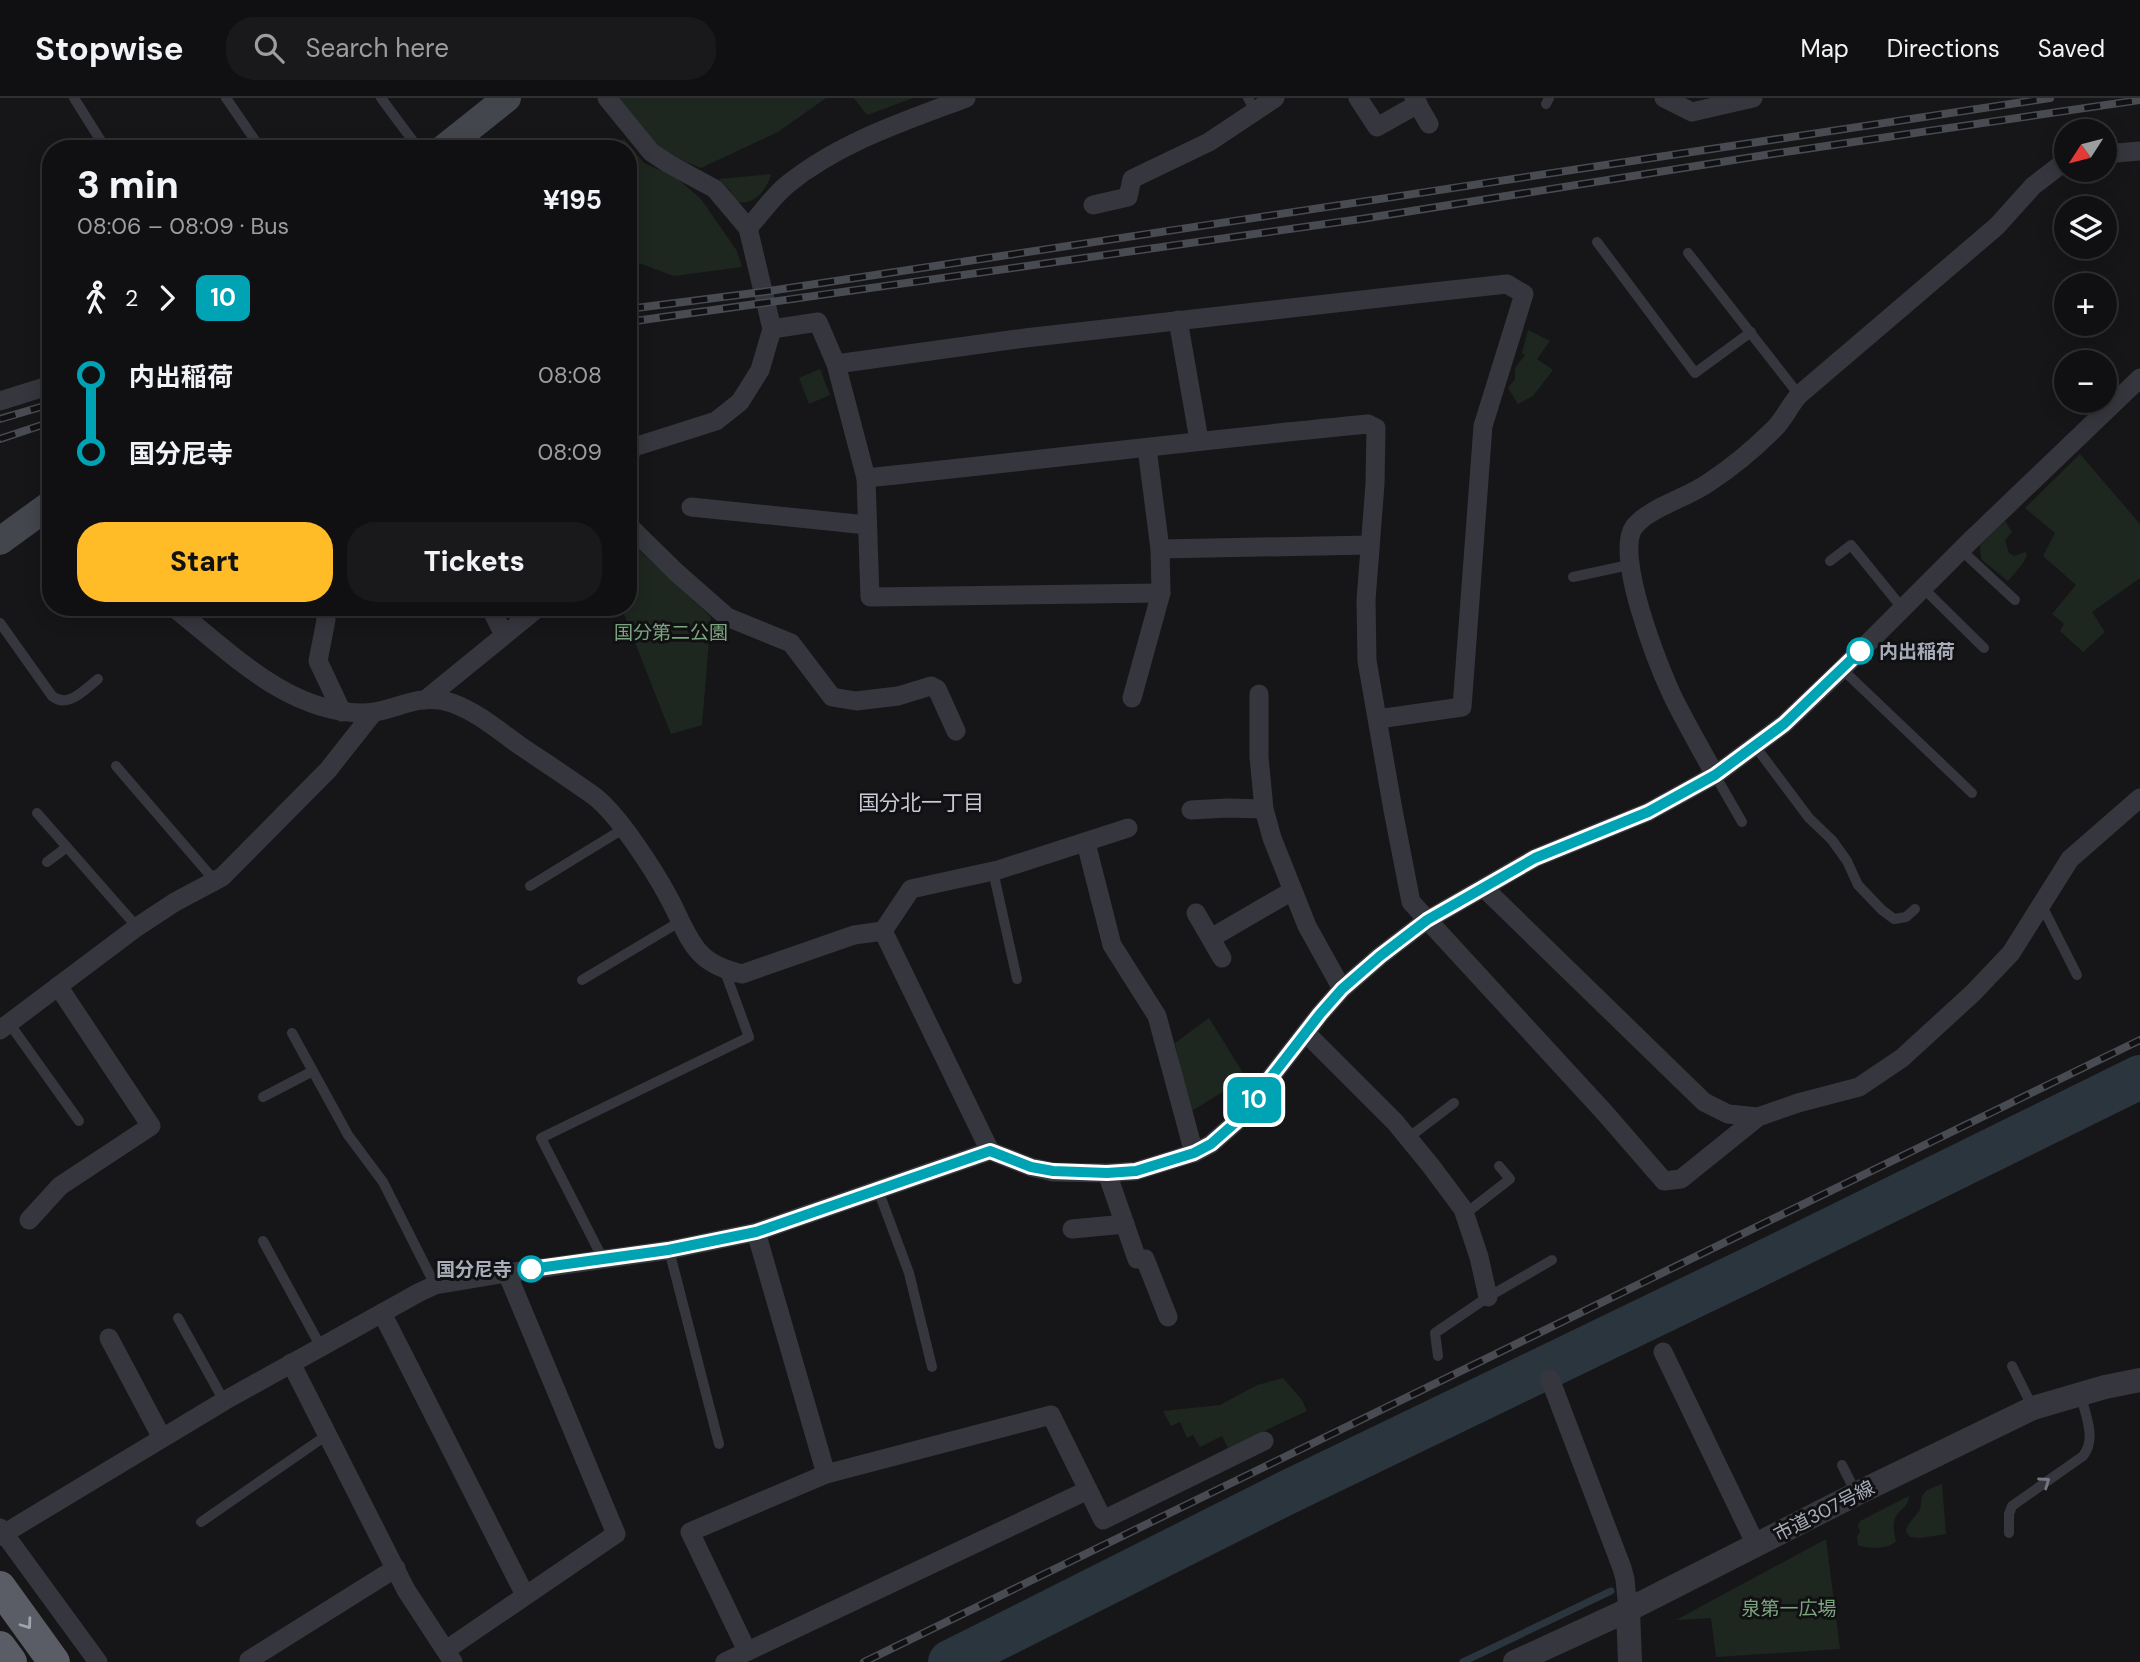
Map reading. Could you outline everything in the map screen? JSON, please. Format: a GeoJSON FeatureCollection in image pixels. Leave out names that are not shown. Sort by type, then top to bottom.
{"type":"FeatureCollection","features":[{"type":"Feature","properties":{"kind":"highway"},"geometry":{"type":"LineString","coordinates":[[0,1587],[54,1662]]}},
{"type":"Feature","properties":{"kind":"highway"},"geometry":{"type":"LineString","coordinates":[[0,1647],[11,1662]]}},
{"type":"Feature","properties":{"kind":"main road"},"geometry":{"type":"LineString","coordinates":[[454,140],[507,98]]}},
{"type":"Feature","properties":{"kind":"main road"},"geometry":{"type":"LineString","coordinates":[[0,541],[42,512]]}},
{"type":"Feature","properties":{"kind":"street"},"geometry":{"type":"LineString","coordinates":[[607,98],[651,152],[715,189],[748,228],[772,329],[760,370],[740,402],[716,421],[637,452]]}},
{"type":"Feature","properties":{"kind":"street"},"geometry":{"type":"LineString","coordinates":[[748,228],[786,186],[822,161],[899,122],[966,98]]}},
{"type":"Feature","properties":{"kind":"street"},"geometry":{"type":"LineString","coordinates":[[1093,205],[1128,197],[1132,179],[1209,142],[1252,105],[1275,98]]}},
{"type":"Feature","properties":{"kind":"street"},"geometry":{"type":"LineString","coordinates":[[1358,98],[1377,127],[1416,101],[1429,124]]}},
{"type":"Feature","properties":{"kind":"street"},"geometry":{"type":"LineString","coordinates":[[1664,98],[1692,112],[1753,98]]}},
{"type":"Feature","properties":{"kind":"street"},"geometry":{"type":"LineString","coordinates":[[2118,153],[2140,151]]}},
{"type":"Feature","properties":{"kind":"street"},"geometry":{"type":"LineString","coordinates":[[1715,775],[1671,694],[1639,606],[1629,565],[1628,545],[1634,527],[1649,514],[1706,485],[1741,459],[1776,427],[1799,395],[1997,226],[2032,186],[2054,170]]}},
{"type":"Feature","properties":{"kind":"street"},"geometry":{"type":"LineString","coordinates":[[836,364],[1024,338],[1507,285],[1524,293],[1483,426],[1462,706],[1378,719]]}},
{"type":"Feature","properties":{"kind":"street"},"geometry":{"type":"LineString","coordinates":[[1178,320],[1199,440]]}},
{"type":"Feature","properties":{"kind":"street"},"geometry":{"type":"LineString","coordinates":[[772,329],[818,322],[836,364],[866,478],[870,597],[1161,593]]}},
{"type":"Feature","properties":{"kind":"street"},"geometry":{"type":"LineString","coordinates":[[99,1662],[1,1532],[224,1401],[435,1285],[668,1250],[756,1232],[990,1151],[1031,1167],[1053,1171],[1107,1173],[1136,1171],[1194,1153],[1211,1144],[1236,1122],[1342,989],[1427,920],[1535,858],[1648,812],[1715,775],[1784,724],[2140,378]]}},
{"type":"Feature","properties":{"kind":"street"},"geometry":{"type":"LineString","coordinates":[[0,401],[42,388]]}},
{"type":"Feature","properties":{"kind":"street"},"geometry":{"type":"LineString","coordinates":[[866,478],[1147,449],[1199,440],[1367,424],[1376,428],[1367,600],[1367,661],[1392,810],[1411,902],[1664,1181],[1681,1179],[1758,1117],[1859,1087],[1902,1058],[1973,993],[2011,953],[2070,859],[2140,798]]}},
{"type":"Feature","properties":{"kind":"street"},"geometry":{"type":"LineString","coordinates":[[1132,698],[1161,593],[1160,549],[1147,449]]}},
{"type":"Feature","properties":{"kind":"street"},"geometry":{"type":"LineString","coordinates":[[691,507],[867,525]]}},
{"type":"Feature","properties":{"kind":"street"},"geometry":{"type":"LineString","coordinates":[[637,535],[727,617],[791,643],[832,697],[856,701],[898,695],[931,686],[937,689],[956,731]]}},
{"type":"Feature","properties":{"kind":"street"},"geometry":{"type":"LineString","coordinates":[[1160,549],[1370,545]]}},
{"type":"Feature","properties":{"kind":"street"},"geometry":{"type":"LineString","coordinates":[[184,616],[268,682],[298,698],[342,712],[373,713],[425,700],[449,702],[488,722],[597,799],[623,829],[667,895],[700,954],[724,969],[743,974],[854,935],[883,931],[911,889],[993,871],[1128,828]]}},
{"type":"Feature","properties":{"kind":"street"},"geometry":{"type":"LineString","coordinates":[[325,616],[318,662],[342,712]]}},
{"type":"Feature","properties":{"kind":"street"},"geometry":{"type":"LineString","coordinates":[[494,616],[504,635]]}},
{"type":"Feature","properties":{"kind":"street"},"geometry":{"type":"LineString","coordinates":[[425,700],[528,616]]}},
{"type":"Feature","properties":{"kind":"street"},"geometry":{"type":"LineString","coordinates":[[1259,694],[1259,757],[1264,809],[1272,838],[1307,926],[1342,989]]}},
{"type":"Feature","properties":{"kind":"street"},"geometry":{"type":"LineString","coordinates":[[5,1026],[136,927],[175,902],[215,882],[328,770],[373,713]]}},
{"type":"Feature","properties":{"kind":"street"},"geometry":{"type":"LineString","coordinates":[[1191,810],[1264,809]]}},
{"type":"Feature","properties":{"kind":"street"},"geometry":{"type":"LineString","coordinates":[[1086,843],[1112,945],[1157,1016],[1194,1153]]}},
{"type":"Feature","properties":{"kind":"street"},"geometry":{"type":"LineString","coordinates":[[1484,888],[1704,1102],[1728,1114],[1758,1117]]}},
{"type":"Feature","properties":{"kind":"street"},"geometry":{"type":"LineString","coordinates":[[1211,938],[1293,891]]}},
{"type":"Feature","properties":{"kind":"street"},"geometry":{"type":"LineString","coordinates":[[1196,913],[1222,958]]}},
{"type":"Feature","properties":{"kind":"street"},"geometry":{"type":"LineString","coordinates":[[883,931],[990,1151]]}},
{"type":"Feature","properties":{"kind":"street"},"geometry":{"type":"LineString","coordinates":[[29,1220],[60,1186],[151,1126],[58,986]]}},
{"type":"Feature","properties":{"kind":"street"},"geometry":{"type":"LineString","coordinates":[[1306,1033],[1367,1093],[1447,1187],[1465,1214],[1488,1297]]}},
{"type":"Feature","properties":{"kind":"street"},"geometry":{"type":"LineString","coordinates":[[1107,1173],[1137,1259],[1145,1259],[1168,1317]]}},
{"type":"Feature","properties":{"kind":"street"},"geometry":{"type":"LineString","coordinates":[[1072,1229],[1125,1224]]}},
{"type":"Feature","properties":{"kind":"street"},"geometry":{"type":"LineString","coordinates":[[756,1232],[826,1474]]}},
{"type":"Feature","properties":{"kind":"street"},"geometry":{"type":"LineString","coordinates":[[291,1363],[406,1590],[449,1656],[525,1595],[616,1534],[507,1273]]}},
{"type":"Feature","properties":{"kind":"street"},"geometry":{"type":"LineString","coordinates":[[382,1313],[525,1595]]}},
{"type":"Feature","properties":{"kind":"street"},"geometry":{"type":"LineString","coordinates":[[109,1338],[162,1437]]}},
{"type":"Feature","properties":{"kind":"street"},"geometry":{"type":"LineString","coordinates":[[1663,1352],[1756,1545]]}},
{"type":"Feature","properties":{"kind":"street"},"geometry":{"type":"LineString","coordinates":[[1550,1379],[1626,1595],[1630,1662]]}},
{"type":"Feature","properties":{"kind":"street","name":"市道307号線"},"geometry":{"type":"LineString","coordinates":[[1515,1662],[1626,1595],[1756,1545],[2033,1408],[2140,1380]]}},
{"type":"Feature","properties":{"kind":"street"},"geometry":{"type":"LineString","coordinates":[[747,1651],[690,1532],[826,1474],[1051,1415],[1103,1520],[1264,1441]]}},
{"type":"Feature","properties":{"kind":"street"},"geometry":{"type":"LineString","coordinates":[[725,1662],[1088,1490]]}},
{"type":"Feature","properties":{"kind":"street"},"geometry":{"type":"LineString","coordinates":[[249,1661],[396,1568]]}},
{"type":"Feature","properties":{"kind":"lane"},"geometry":{"type":"LineString","coordinates":[[75,98],[101,140]]}},
{"type":"Feature","properties":{"kind":"lane"},"geometry":{"type":"LineString","coordinates":[[226,98],[255,140]]}},
{"type":"Feature","properties":{"kind":"lane"},"geometry":{"type":"LineString","coordinates":[[381,98],[412,140]]}},
{"type":"Feature","properties":{"kind":"lane"},"geometry":{"type":"LineString","coordinates":[[1597,242],[1695,373],[1751,332]]}},
{"type":"Feature","properties":{"kind":"lane"},"geometry":{"type":"LineString","coordinates":[[1688,253],[1799,395]]}},
{"type":"Feature","properties":{"kind":"lane"},"geometry":{"type":"LineString","coordinates":[[1830,561],[1851,545],[1903,609]]}},
{"type":"Feature","properties":{"kind":"lane"},"geometry":{"type":"LineString","coordinates":[[1961,550],[2015,600]]}},
{"type":"Feature","properties":{"kind":"lane"},"geometry":{"type":"LineString","coordinates":[[1573,577],[1629,565]]}},
{"type":"Feature","properties":{"kind":"lane"},"geometry":{"type":"LineString","coordinates":[[1923,588],[1984,648]]}},
{"type":"Feature","properties":{"kind":"lane"},"geometry":{"type":"LineString","coordinates":[[0,623],[59,702],[67,702],[98,679]]}},
{"type":"Feature","properties":{"kind":"lane"},"geometry":{"type":"LineString","coordinates":[[1842,669],[1972,793]]}},
{"type":"Feature","properties":{"kind":"lane"},"geometry":{"type":"LineString","coordinates":[[1755,746],[1808,817],[1832,841],[1847,862],[1858,885],[1882,910],[1894,919],[1906,917],[1915,909]]}},
{"type":"Feature","properties":{"kind":"lane"},"geometry":{"type":"LineString","coordinates":[[116,766],[215,882]]}},
{"type":"Feature","properties":{"kind":"lane"},"geometry":{"type":"LineString","coordinates":[[1715,775],[1742,822]]}},
{"type":"Feature","properties":{"kind":"lane"},"geometry":{"type":"LineString","coordinates":[[37,813],[136,927]]}},
{"type":"Feature","properties":{"kind":"lane"},"geometry":{"type":"LineString","coordinates":[[530,886],[623,829]]}},
{"type":"Feature","properties":{"kind":"lane"},"geometry":{"type":"LineString","coordinates":[[47,862],[67,847]]}},
{"type":"Feature","properties":{"kind":"lane"},"geometry":{"type":"LineString","coordinates":[[993,871],[1017,979]]}},
{"type":"Feature","properties":{"kind":"lane"},"geometry":{"type":"LineString","coordinates":[[2041,904],[2077,975]]}},
{"type":"Feature","properties":{"kind":"lane"},"geometry":{"type":"LineString","coordinates":[[582,980],[681,921]]}},
{"type":"Feature","properties":{"kind":"lane"},"geometry":{"type":"LineString","coordinates":[[603,1259],[541,1138],[749,1037],[724,969]]}},
{"type":"Feature","properties":{"kind":"lane"},"geometry":{"type":"LineString","coordinates":[[5,1026],[79,1121]]}},
{"type":"Feature","properties":{"kind":"lane"},"geometry":{"type":"LineString","coordinates":[[292,1033],[348,1135],[383,1182],[435,1285]]}},
{"type":"Feature","properties":{"kind":"lane"},"geometry":{"type":"LineString","coordinates":[[264,1097],[313,1071]]}},
{"type":"Feature","properties":{"kind":"lane"},"geometry":{"type":"LineString","coordinates":[[1408,1138],[1454,1103]]}},
{"type":"Feature","properties":{"kind":"lane"},"geometry":{"type":"LineString","coordinates":[[1465,1214],[1510,1179],[1499,1166]]}},
{"type":"Feature","properties":{"kind":"lane"},"geometry":{"type":"LineString","coordinates":[[878,1190],[909,1273],[932,1367]]}},
{"type":"Feature","properties":{"kind":"lane"},"geometry":{"type":"LineString","coordinates":[[263,1241],[321,1347]]}},
{"type":"Feature","properties":{"kind":"lane"},"geometry":{"type":"LineString","coordinates":[[668,1250],[719,1444]]}},
{"type":"Feature","properties":{"kind":"lane"},"geometry":{"type":"LineString","coordinates":[[1438,1356],[1435,1333],[1488,1297],[1552,1260]]}},
{"type":"Feature","properties":{"kind":"lane"},"geometry":{"type":"LineString","coordinates":[[178,1318],[224,1401]]}},
{"type":"Feature","properties":{"kind":"lane"},"geometry":{"type":"LineString","coordinates":[[2012,1366],[2033,1408]]}},
{"type":"Feature","properties":{"kind":"lane"},"geometry":{"type":"LineString","coordinates":[[2009,1533],[2012,1506],[2083,1456],[2088,1449],[2090,1437],[2080,1394]]}},
{"type":"Feature","properties":{"kind":"lane"},"geometry":{"type":"LineString","coordinates":[[201,1522],[327,1435]]}},
{"type":"Feature","properties":{"kind":"lane"},"geometry":{"type":"LineString","coordinates":[[1842,1465],[1856,1494]]}},
{"type":"Feature","properties":{"kind":"green space"},"geometry":{"type":"Polygon","coordinates":[[[619,98],[826,98],[778,132],[701,168],[671,156],[654,145],[619,98]]]}},
{"type":"Feature","properties":{"kind":"green space"},"geometry":{"type":"Polygon","coordinates":[[[854,98],[913,98],[867,115],[854,98]]]}},
{"type":"Feature","properties":{"kind":"green space"},"geometry":{"type":"Polygon","coordinates":[[[637,155],[644,163],[675,177],[701,199],[737,251],[742,267],[674,276],[637,262],[637,155]]]}},
{"type":"Feature","properties":{"kind":"green space"},"geometry":{"type":"Polygon","coordinates":[[[771,174],[759,195],[743,203],[737,202],[719,179],[771,174]]]}},
{"type":"Feature","properties":{"kind":"green space"},"geometry":{"type":"Polygon","coordinates":[[[1528,330],[1550,341],[1537,359],[1553,370],[1533,396],[1518,404],[1508,388],[1515,379],[1515,368],[1525,355],[1522,353],[1528,330]]]}},
{"type":"Feature","properties":{"kind":"green space"},"geometry":{"type":"Polygon","coordinates":[[[820,369],[830,395],[809,404],[799,378],[820,369]]]}},
{"type":"Feature","properties":{"kind":"green space"},"geometry":{"type":"Polygon","coordinates":[[[2080,454],[2140,524],[2140,578],[2092,612],[2105,632],[2083,652],[2060,631],[2064,624],[2052,614],[2076,585],[2043,556],[2055,533],[2025,508],[2080,454]]]}},
{"type":"Feature","properties":{"kind":"green space"},"geometry":{"type":"Polygon","coordinates":[[[2005,521],[2012,532],[2005,540],[2009,553],[2014,556],[2025,552],[2027,555],[2008,581],[1981,559],[1980,545],[2005,521]]]}},
{"type":"Feature","properties":{"kind":"green space","name":"国分第二公園"},"geometry":{"type":"Polygon","coordinates":[[[637,548],[711,617],[702,725],[671,734],[625,616],[637,616],[637,548]]]}},
{"type":"Feature","properties":{"kind":"green space"},"geometry":{"type":"Polygon","coordinates":[[[1209,1018],[1245,1076],[1190,1112],[1175,1043],[1209,1018]]]}},
{"type":"Feature","properties":{"kind":"green space"},"geometry":{"type":"Polygon","coordinates":[[[1283,1378],[1302,1400],[1307,1411],[1228,1448],[1222,1436],[1200,1447],[1193,1435],[1187,1438],[1180,1422],[1171,1426],[1163,1411],[1220,1405],[1257,1385],[1283,1378]]]}},
{"type":"Feature","properties":{"kind":"green space"},"geometry":{"type":"Polygon","coordinates":[[[1942,1484],[1946,1534],[1910,1537],[1906,1531],[1920,1510],[1922,1496],[1927,1490],[1942,1484]]]}},
{"type":"Feature","properties":{"kind":"green space"},"geometry":{"type":"Polygon","coordinates":[[[1909,1496],[1906,1505],[1895,1519],[1896,1541],[1893,1544],[1878,1548],[1858,1545],[1860,1521],[1909,1496]]]}},
{"type":"Feature","properties":{"kind":"green space","name":"泉第一広場"},"geometry":{"type":"Polygon","coordinates":[[[1826,1539],[1840,1649],[1716,1657],[1711,1618],[1676,1620],[1826,1539]]]}},
{"type":"Feature","properties":{"kind":"waterway"},"geometry":{"type":"LineString","coordinates":[[950,1662],[1284,1494],[2140,1077]]}},
{"type":"Feature","properties":{"kind":"waterway"},"geometry":{"type":"LineString","coordinates":[[1463,1662],[1611,1591]]}},
{"type":"Feature","properties":{"kind":"railway"},"geometry":{"type":"LineString","coordinates":[[637,308],[762,292],[2050,98]]}},
{"type":"Feature","properties":{"kind":"railway"},"geometry":{"type":"LineString","coordinates":[[637,321],[1361,219],[1778,153],[2140,100]]}},
{"type":"Feature","properties":{"kind":"railway"},"geometry":{"type":"LineString","coordinates":[[0,419],[42,407]]}},
{"type":"Feature","properties":{"kind":"railway"},"geometry":{"type":"LineString","coordinates":[[0,439],[42,425]]}},
{"type":"Feature","properties":{"kind":"railway"},"geometry":{"type":"LineString","coordinates":[[864,1662],[2140,1040]]}},
{"type":"Feature","properties":{"kind":"bus line","name":"10"},"geometry":{"type":"LineString","coordinates":[[531,1269],[668,1250],[756,1232],[990,1151],[1031,1167],[1053,1171],[1107,1173],[1136,1171],[1194,1153],[1211,1144],[1236,1122],[1342,989],[1427,920],[1535,858],[1648,812],[1715,775],[1784,724],[1860,651]]}},
{"type":"Feature","properties":{"kind":"place","name":"内出稲荷"},"geometry":{"type":"Point","coordinates":[1860,651]}},
{"type":"Feature","properties":{"kind":"place","name":"国分尼寺"},"geometry":{"type":"Point","coordinates":[531,1269]}},
{"type":"Feature","properties":{"kind":"district","name":"国分北一丁目"},"geometry":{"type":"Point","coordinates":[921,803]}}]}
